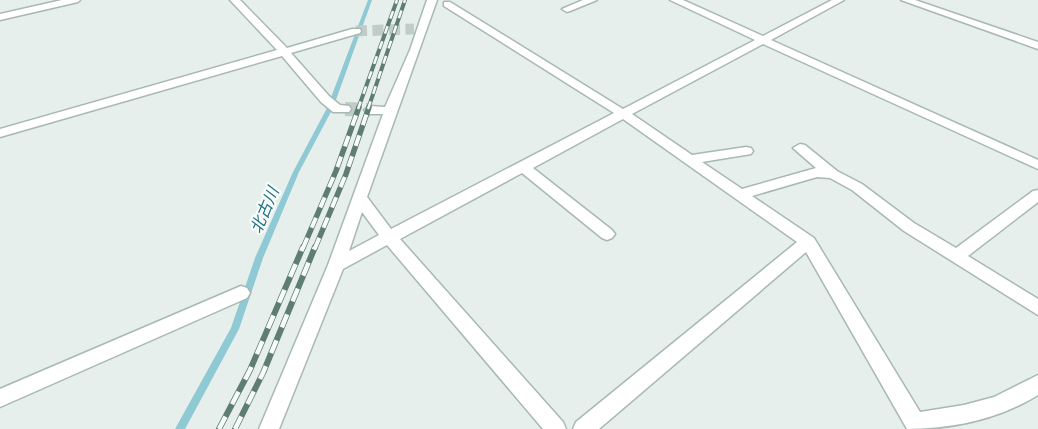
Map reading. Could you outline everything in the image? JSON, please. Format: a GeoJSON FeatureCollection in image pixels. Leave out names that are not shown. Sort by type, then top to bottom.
{"type":"FeatureCollection","features":[{"type":"Feature","properties":{"kind":"street"},"geometry":{"type":"LineString","coordinates":[[0,17],[72,0]]}},
{"type":"Feature","properties":{"kind":"street"},"geometry":{"type":"LineString","coordinates":[[234,0],[284,51],[325,99],[341,109]]}},
{"type":"Feature","properties":{"kind":"street"},"geometry":{"type":"LineString","coordinates":[[567,9],[592,0]]}},
{"type":"Feature","properties":{"kind":"street"},"geometry":{"type":"LineString","coordinates":[[675,0],[1038,166]]}},
{"type":"Feature","properties":{"kind":"street"},"geometry":{"type":"LineString","coordinates":[[336,265],[839,0]]}},
{"type":"Feature","properties":{"kind":"street"},"geometry":{"type":"LineString","coordinates":[[906,0],[1038,46]]}},
{"type":"Feature","properties":{"kind":"street"},"geometry":{"type":"LineString","coordinates":[[269,429],[336,265],[418,29],[431,2],[454,2],[623,114],[808,242],[918,426],[974,413],[1020,396],[1038,384]]}},
{"type":"Feature","properties":{"kind":"street"},"geometry":{"type":"LineString","coordinates":[[0,133],[356,30]]}},
{"type":"Feature","properties":{"kind":"street"},"geometry":{"type":"LineString","coordinates":[[370,110],[390,111]]}},
{"type":"Feature","properties":{"kind":"street"},"geometry":{"type":"LineString","coordinates":[[800,148],[833,174],[857,187],[909,227],[1038,308]]}},
{"type":"Feature","properties":{"kind":"street"},"geometry":{"type":"LineString","coordinates":[[690,160],[746,151]]}},
{"type":"Feature","properties":{"kind":"street"},"geometry":{"type":"LineString","coordinates":[[522,167],[607,234]]}},
{"type":"Feature","properties":{"kind":"street"},"geometry":{"type":"LineString","coordinates":[[740,195],[817,172],[833,174]]}},
{"type":"Feature","properties":{"kind":"street"},"geometry":{"type":"LineString","coordinates":[[957,256],[1038,195]]}},
{"type":"Feature","properties":{"kind":"street"},"geometry":{"type":"LineString","coordinates":[[360,198],[389,237],[556,429]]}},
{"type":"Feature","properties":{"kind":"street"},"geometry":{"type":"LineString","coordinates":[[583,429],[808,242]]}},
{"type":"Feature","properties":{"kind":"street"},"geometry":{"type":"LineString","coordinates":[[0,398],[241,293]]}},
{"type":"Feature","properties":{"kind":"waterway","name":"北古川"},"geometry":{"type":"LineString","coordinates":[[180,429],[235,329],[259,258],[296,172],[330,108],[370,0]]}},
{"type":"Feature","properties":{"kind":"tunnel"},"geometry":{"type":"LineString","coordinates":[[356,31],[414,29]]}},
{"type":"Feature","properties":{"kind":"tunnel"},"geometry":{"type":"LineString","coordinates":[[345,109],[370,110]]}},
{"type":"Feature","properties":{"kind":"railway"},"geometry":{"type":"LineString","coordinates":[[358,109],[397,0]]}},
{"type":"Feature","properties":{"kind":"railway"},"geometry":{"type":"LineString","coordinates":[[368,109],[405,0]]}},
{"type":"Feature","properties":{"kind":"railway"},"geometry":{"type":"LineString","coordinates":[[303,248],[336,171],[359,107]]}},
{"type":"Feature","properties":{"kind":"railway"},"geometry":{"type":"LineString","coordinates":[[315,248],[346,174],[369,107]]}},
{"type":"Feature","properties":{"kind":"railway"},"geometry":{"type":"LineString","coordinates":[[219,429],[250,370],[303,247]]}},
{"type":"Feature","properties":{"kind":"railway"},"geometry":{"type":"LineString","coordinates":[[235,429],[263,373],[315,247]]}}]}
